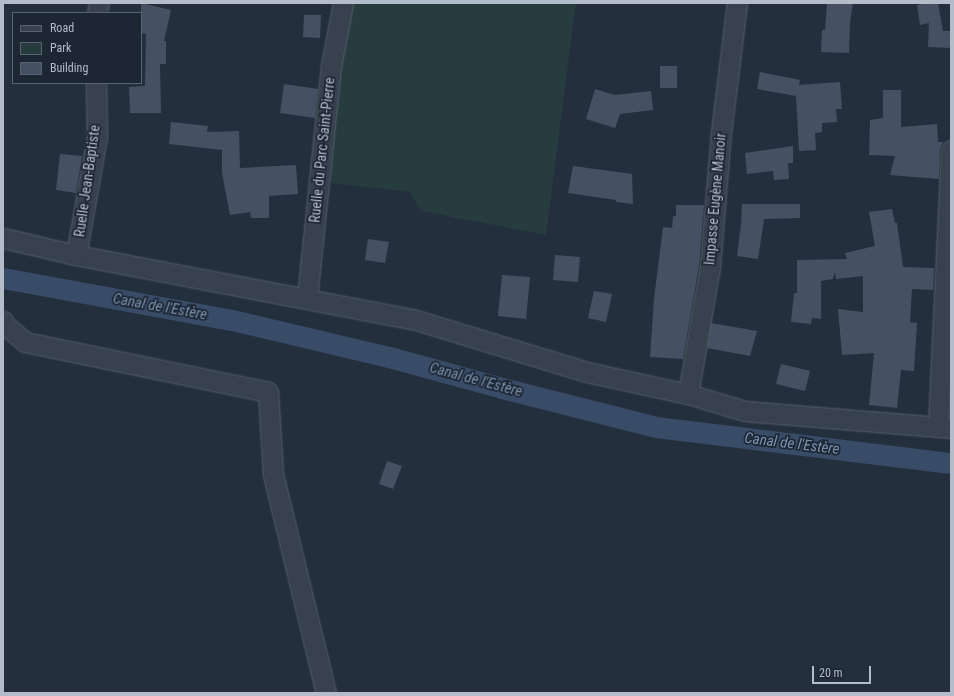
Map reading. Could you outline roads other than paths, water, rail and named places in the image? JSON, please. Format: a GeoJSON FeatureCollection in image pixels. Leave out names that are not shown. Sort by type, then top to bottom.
{"type":"FeatureCollection","features":[{"type":"Feature","properties":{"kind":"street","name":"Ruelle du Parc Saint-Pierre"},"geometry":{"type":"LineString","coordinates":[[307,298],[331,66],[343,3]]}},
{"type":"Feature","properties":{"kind":"street","name":"Impasse Eugène Manoir"},"geometry":{"type":"LineString","coordinates":[[688,394],[710,266],[721,132],[737,3]]}},
{"type":"Feature","properties":{"kind":"street","name":"Ruelle Jean-Baptiste"},"geometry":{"type":"LineString","coordinates":[[76,255],[97,138],[96,84]]}},
{"type":"Feature","properties":{"kind":"street"},"geometry":{"type":"LineString","coordinates":[[3,238],[76,255],[416,320],[587,372],[688,394],[746,411],[945,428],[951,150]]}},
{"type":"Feature","properties":{"kind":"street"},"geometry":{"type":"LineString","coordinates":[[3,321],[6,326],[25,342],[84,356],[268,392],[273,474],[326,693]]}},
{"type":"Feature","properties":{"kind":"waterway","name":"Canal de l'Estère"},"geometry":{"type":"LineString","coordinates":[[3,278],[232,320],[389,357],[502,388],[656,427],[951,463]]}}]}
